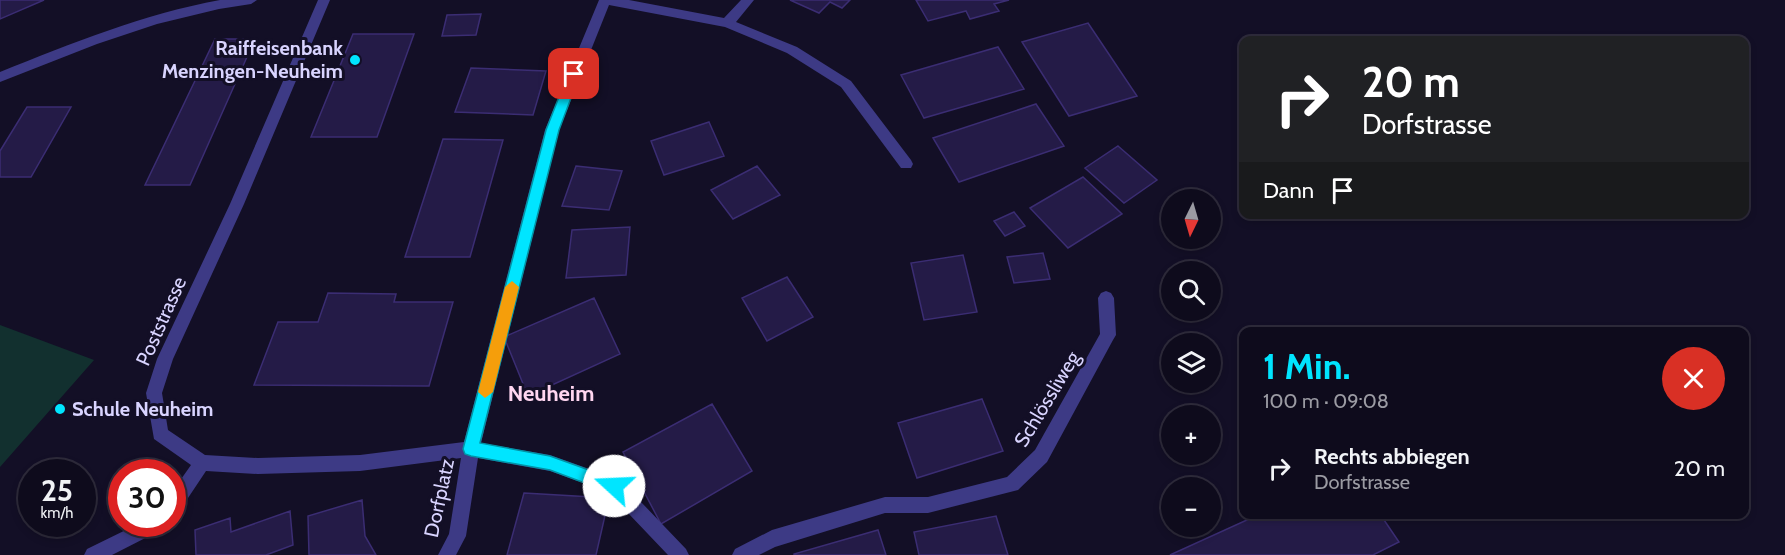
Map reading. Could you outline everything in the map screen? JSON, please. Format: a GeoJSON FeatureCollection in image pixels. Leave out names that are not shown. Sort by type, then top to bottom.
{"type":"FeatureCollection","features":[{"type":"Feature","properties":{"kind":"street"},"geometry":{"type":"LineString","coordinates":[[0,77],[110,33],[230,2],[251,0]]}},
{"type":"Feature","properties":{"kind":"street","name":"Poststrasse"},"geometry":{"type":"LineString","coordinates":[[202,463],[160,434],[154,393],[165,360],[237,204],[324,0]]}},
{"type":"Feature","properties":{"kind":"street"},"geometry":{"type":"LineString","coordinates":[[606,0],[727,23],[792,50],[846,84],[906,164]]}},
{"type":"Feature","properties":{"kind":"street","name":"Dorfplatz"},"geometry":{"type":"LineString","coordinates":[[447,555],[457,536],[471,449],[552,130],[581,55],[606,0]]}},
{"type":"Feature","properties":{"kind":"street"},"geometry":{"type":"LineString","coordinates":[[727,23],[748,0]]}},
{"type":"Feature","properties":{"kind":"street","name":"Schlössliweg"},"geometry":{"type":"LineString","coordinates":[[741,555],[772,539],[885,505],[928,505],[1012,484],[1041,456],[1108,335],[1106,298]]}},
{"type":"Feature","properties":{"kind":"street"},"geometry":{"type":"LineString","coordinates":[[186,486],[202,463],[258,466],[360,463],[471,449],[550,463],[614,486],[680,555]]}},
{"type":"Feature","properties":{"kind":"street"},"geometry":{"type":"LineString","coordinates":[[93,555],[129,537]]}},
{"type":"Feature","properties":{"kind":"green space"},"geometry":{"type":"Polygon","coordinates":[[[0,325],[94,360],[0,467],[0,325]]]}},
{"type":"Feature","properties":{"kind":"building"},"geometry":{"type":"Polygon","coordinates":[[[0,0],[44,0],[0,19],[0,0]]]}},
{"type":"Feature","properties":{"kind":"building"},"geometry":{"type":"Polygon","coordinates":[[[790,0],[850,0],[842,8],[830,2],[819,13],[790,0]]]}},
{"type":"Feature","properties":{"kind":"building"},"geometry":{"type":"Polygon","coordinates":[[[916,0],[1009,0],[994,4],[999,11],[970,19],[966,11],[928,21],[916,0]]]}},
{"type":"Feature","properties":{"kind":"building"},"geometry":{"type":"Polygon","coordinates":[[[481,14],[476,35],[442,36],[447,15],[481,14]]]}},
{"type":"Feature","properties":{"kind":"building"},"geometry":{"type":"Polygon","coordinates":[[[1088,23],[1137,96],[1069,116],[1022,42],[1088,23]]]}},
{"type":"Feature","properties":{"kind":"building"},"geometry":{"type":"Polygon","coordinates":[[[353,34],[414,34],[377,137],[311,137],[353,34]]]}},
{"type":"Feature","properties":{"kind":"building"},"geometry":{"type":"Polygon","coordinates":[[[215,39],[255,39],[190,185],[145,185],[215,39]]]}},
{"type":"Feature","properties":{"kind":"building"},"geometry":{"type":"Polygon","coordinates":[[[998,47],[1024,89],[924,118],[901,75],[998,47]]]}},
{"type":"Feature","properties":{"kind":"building"},"geometry":{"type":"Polygon","coordinates":[[[471,68],[546,71],[533,115],[455,112],[471,68]]]}},
{"type":"Feature","properties":{"kind":"building"},"geometry":{"type":"Polygon","coordinates":[[[1036,104],[1064,146],[959,182],[933,138],[1036,104]]]}},
{"type":"Feature","properties":{"kind":"building"},"geometry":{"type":"Polygon","coordinates":[[[27,107],[71,107],[31,177],[0,177],[0,151],[27,107]]]}},
{"type":"Feature","properties":{"kind":"building"},"geometry":{"type":"Polygon","coordinates":[[[709,122],[724,156],[664,175],[651,141],[709,122]]]}},
{"type":"Feature","properties":{"kind":"building"},"geometry":{"type":"Polygon","coordinates":[[[443,139],[503,140],[470,257],[405,257],[443,139]]]}},
{"type":"Feature","properties":{"kind":"building"},"geometry":{"type":"Polygon","coordinates":[[[1118,146],[1157,180],[1124,203],[1085,168],[1118,146]]]}},
{"type":"Feature","properties":{"kind":"building"},"geometry":{"type":"Polygon","coordinates":[[[576,166],[622,171],[609,210],[562,206],[576,166]]]}},
{"type":"Feature","properties":{"kind":"building"},"geometry":{"type":"Polygon","coordinates":[[[757,166],[780,195],[733,219],[711,190],[757,166]]]}},
{"type":"Feature","properties":{"kind":"building"},"geometry":{"type":"Polygon","coordinates":[[[1083,177],[1122,214],[1068,248],[1030,208],[1083,177]]]}},
{"type":"Feature","properties":{"kind":"building"},"geometry":{"type":"Polygon","coordinates":[[[1014,212],[1025,226],[1005,236],[994,221],[1014,212]]]}},
{"type":"Feature","properties":{"kind":"building"},"geometry":{"type":"Polygon","coordinates":[[[630,227],[626,275],[566,278],[572,230],[630,227]]]}},
{"type":"Feature","properties":{"kind":"building"},"geometry":{"type":"Polygon","coordinates":[[[1043,253],[1050,279],[1014,283],[1007,257],[1043,253]]]}},
{"type":"Feature","properties":{"kind":"building"},"geometry":{"type":"Polygon","coordinates":[[[963,255],[977,312],[924,320],[911,263],[963,255]]]}},
{"type":"Feature","properties":{"kind":"building"},"geometry":{"type":"Polygon","coordinates":[[[787,277],[813,317],[767,341],[742,298],[787,277]]]}},
{"type":"Feature","properties":{"kind":"building"},"geometry":{"type":"Polygon","coordinates":[[[328,293],[396,294],[394,302],[453,302],[429,386],[254,385],[278,322],[318,322],[328,293]]]}},
{"type":"Feature","properties":{"kind":"building"},"geometry":{"type":"Polygon","coordinates":[[[594,298],[620,354],[528,396],[504,337],[594,298]]]}},
{"type":"Feature","properties":{"kind":"building"},"geometry":{"type":"Polygon","coordinates":[[[982,399],[1003,451],[917,478],[898,423],[982,399]]]}},
{"type":"Feature","properties":{"kind":"building"},"geometry":{"type":"Polygon","coordinates":[[[712,404],[752,471],[661,524],[623,452],[712,404]]]}},
{"type":"Feature","properties":{"kind":"building"},"geometry":{"type":"Polygon","coordinates":[[[524,493],[609,498],[596,555],[507,555],[524,493]]]}},
{"type":"Feature","properties":{"kind":"building"},"geometry":{"type":"Polygon","coordinates":[[[362,500],[365,536],[376,555],[309,555],[308,516],[362,500]]]}},
{"type":"Feature","properties":{"kind":"building"},"geometry":{"type":"Polygon","coordinates":[[[290,511],[293,545],[266,555],[196,555],[195,530],[230,518],[231,532],[290,511]]]}},
{"type":"Feature","properties":{"kind":"building"},"geometry":{"type":"Polygon","coordinates":[[[996,516],[1008,555],[919,555],[914,532],[996,516]]]}},
{"type":"Feature","properties":{"kind":"building"},"geometry":{"type":"Polygon","coordinates":[[[1249,519],[1383,519],[1399,542],[1373,555],[1170,555],[1210,537],[1221,537],[1221,532],[1249,519]]]}},
{"type":"Feature","properties":{"kind":"building"},"geometry":{"type":"Polygon","coordinates":[[[878,530],[886,555],[794,555],[794,554],[878,530]]]}},
{"type":"Feature","properties":{"kind":"slow traffic"},"geometry":{"type":"LineString","coordinates":[[485,392],[512,287]]}},
{"type":"Feature","properties":{"kind":"place","name":"Raiffeisenbank Menzingen-Neuheim"},"geometry":{"type":"Point","coordinates":[355,60]}},
{"type":"Feature","properties":{"kind":"place","name":"Schule Neuheim"},"geometry":{"type":"Point","coordinates":[60,409]}},
{"type":"Feature","properties":{"kind":"district","name":"Neuheim"},"geometry":{"type":"Point","coordinates":[551,393]}},
{"type":"Feature","properties":{"kind":"route"},"geometry":{"type":"LineString","coordinates":[[574,74],[552,130],[471,449],[550,463],[614,486]]}}]}
